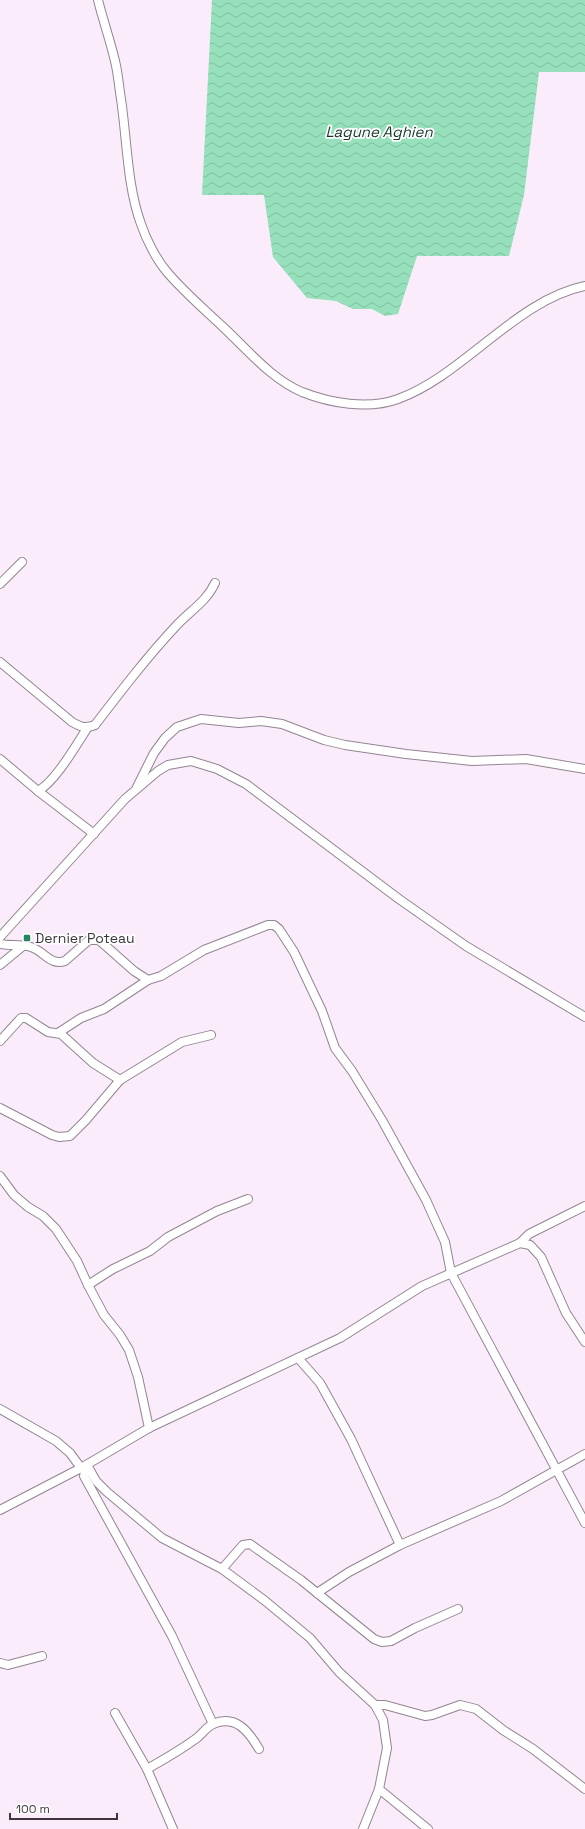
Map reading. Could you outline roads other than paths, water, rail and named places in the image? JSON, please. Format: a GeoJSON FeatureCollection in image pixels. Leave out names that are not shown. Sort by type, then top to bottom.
{"type":"FeatureCollection","features":[{"type":"Feature","properties":{"kind":"street"},"geometry":{"type":"LineString","coordinates":[[98,0],[116,61],[132,191],[140,223],[152,249],[166,271],[199,305],[272,373],[300,391],[328,400],[353,404],[376,404],[396,400],[422,388],[522,316],[551,298],[585,286]]}},
{"type":"Feature","properties":{"kind":"street"},"geometry":{"type":"LineString","coordinates":[[0,584],[22,562]]}},
{"type":"Feature","properties":{"kind":"street"},"geometry":{"type":"LineString","coordinates":[[0,662],[52,707],[72,722],[82,727],[95,725],[126,684],[172,630],[211,592],[215,583]]}},
{"type":"Feature","properties":{"kind":"street"},"geometry":{"type":"LineString","coordinates":[[134,793],[154,753],[165,738],[177,727],[201,719],[239,723],[261,721],[282,724],[324,740],[344,745],[420,756],[472,761],[526,759],[585,769]]}},
{"type":"Feature","properties":{"kind":"street"},"geometry":{"type":"LineString","coordinates":[[38,791],[43,788],[63,766],[88,727]]}},
{"type":"Feature","properties":{"kind":"street"},"geometry":{"type":"LineString","coordinates":[[0,759],[38,791],[94,834]]}},
{"type":"Feature","properties":{"kind":"street"},"geometry":{"type":"LineString","coordinates":[[0,937],[126,799],[152,775],[168,766],[191,761],[217,768],[263,795],[399,899],[466,946],[552,999],[585,1017]]}},
{"type":"Feature","properties":{"kind":"street"},"geometry":{"type":"LineString","coordinates":[[58,1033],[81,1018],[104,1009],[148,980],[161,976],[204,950],[268,925],[274,925],[279,929],[294,952],[318,1004],[335,1048],[352,1071],[378,1114],[426,1200],[444,1242],[451,1273],[558,1469],[585,1523]]}},
{"type":"Feature","properties":{"kind":"street"},"geometry":{"type":"LineString","coordinates":[[0,944],[33,947],[48,958],[60,963],[65,961],[89,940],[99,940],[134,971],[148,980]]}},
{"type":"Feature","properties":{"kind":"street"},"geometry":{"type":"LineString","coordinates":[[0,965],[23,946]]}},
{"type":"Feature","properties":{"kind":"street"},"geometry":{"type":"LineString","coordinates":[[0,1041],[21,1018],[26,1018],[48,1032],[58,1033],[73,1044],[93,1063],[120,1080]]}},
{"type":"Feature","properties":{"kind":"street"},"geometry":{"type":"LineString","coordinates":[[0,1108],[52,1135],[60,1137],[70,1136],[86,1120],[120,1080],[182,1042],[211,1035]]}},
{"type":"Feature","properties":{"kind":"street"},"geometry":{"type":"LineString","coordinates":[[0,1176],[14,1195],[28,1207],[43,1216],[56,1229],[77,1261],[104,1315],[120,1335],[129,1350],[138,1377],[149,1428]]}},
{"type":"Feature","properties":{"kind":"street"},"geometry":{"type":"LineString","coordinates":[[88,1285],[113,1269],[150,1251],[168,1237],[218,1211],[248,1199]]}},
{"type":"Feature","properties":{"kind":"street"},"geometry":{"type":"LineString","coordinates":[[0,1510],[86,1468],[149,1428],[340,1338],[422,1286],[520,1243],[529,1234],[585,1206]]}},
{"type":"Feature","properties":{"kind":"street"},"geometry":{"type":"LineString","coordinates":[[520,1243],[530,1245],[541,1257],[566,1313],[585,1342]]}},
{"type":"Feature","properties":{"kind":"street"},"geometry":{"type":"LineString","coordinates":[[298,1358],[320,1383],[351,1439],[400,1545]]}},
{"type":"Feature","properties":{"kind":"street"},"geometry":{"type":"LineString","coordinates":[[0,1409],[56,1441],[86,1468],[107,1492],[162,1538],[222,1569],[264,1600],[310,1638],[339,1672],[375,1705],[383,1720],[388,1748],[379,1789],[364,1829]]}},
{"type":"Feature","properties":{"kind":"street"},"geometry":{"type":"LineString","coordinates":[[316,1593],[349,1572],[400,1545],[501,1501],[585,1454]]}},
{"type":"Feature","properties":{"kind":"street"},"geometry":{"type":"LineString","coordinates":[[86,1468],[84,1476],[172,1636],[213,1724]]}},
{"type":"Feature","properties":{"kind":"street"},"geometry":{"type":"LineString","coordinates":[[222,1569],[243,1545],[250,1544],[316,1593],[374,1639],[382,1642],[391,1641],[415,1628],[458,1609]]}},
{"type":"Feature","properties":{"kind":"street"},"geometry":{"type":"LineString","coordinates":[[0,1663],[8,1665],[42,1656]]}},
{"type":"Feature","properties":{"kind":"street"},"geometry":{"type":"LineString","coordinates":[[375,1705],[385,1705],[425,1716],[460,1705],[476,1709],[503,1730],[533,1749],[585,1790]]}},
{"type":"Feature","properties":{"kind":"street"},"geometry":{"type":"LineString","coordinates":[[115,1713],[147,1769],[173,1829]]}},
{"type":"Feature","properties":{"kind":"street"},"geometry":{"type":"LineString","coordinates":[[147,1769],[196,1739],[213,1724],[233,1723],[242,1726],[250,1734],[259,1749]]}},
{"type":"Feature","properties":{"kind":"street"},"geometry":{"type":"LineString","coordinates":[[379,1789],[428,1829]]}},
{"type":"Feature","properties":{"kind":"water","name":"Lagune Aghien"},"geometry":{"type":"Polygon","coordinates":[[[212,0],[585,0],[585,72],[539,72],[524,195],[509,256],[417,256],[398,314],[385,316],[372,309],[353,309],[336,301],[307,298],[273,257],[264,195],[202,195],[212,0]]]}},
{"type":"Feature","properties":{"kind":"place","name":"Dernier Poteau"},"geometry":{"type":"Point","coordinates":[27,938]}}]}
